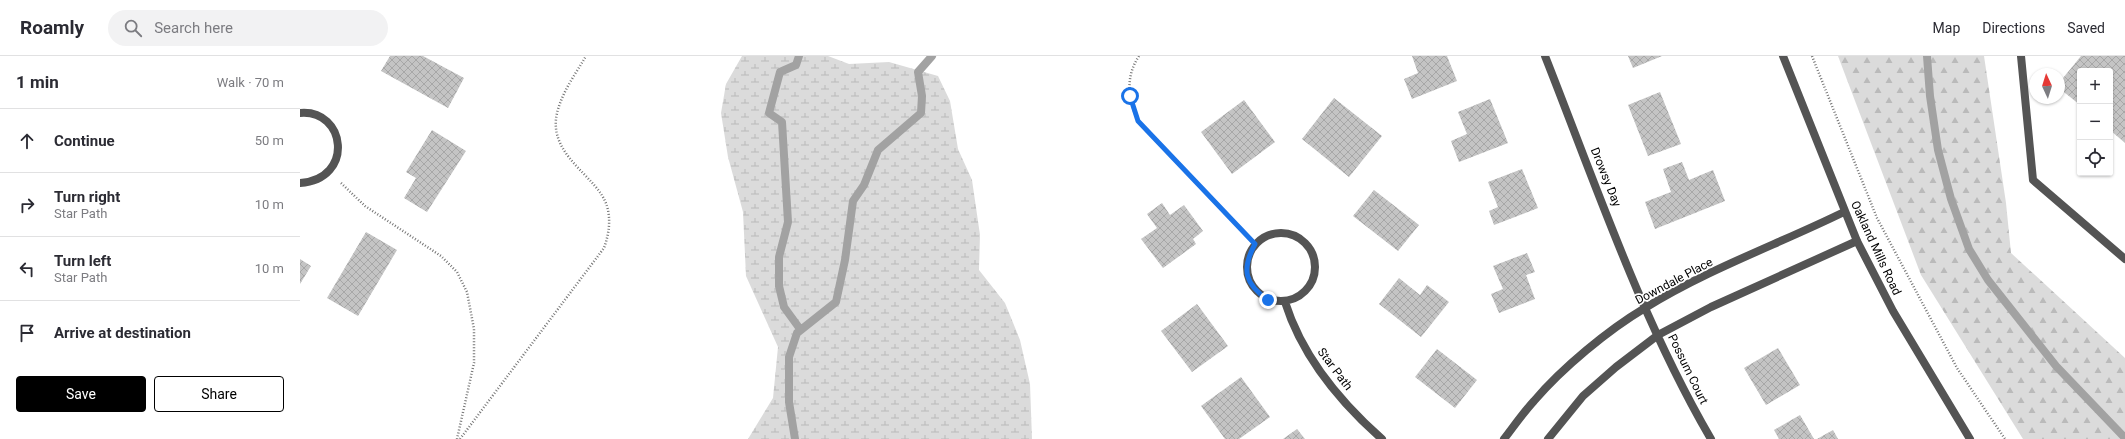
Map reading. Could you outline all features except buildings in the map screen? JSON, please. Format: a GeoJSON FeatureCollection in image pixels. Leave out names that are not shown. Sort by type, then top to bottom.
{"type":"FeatureCollection","features":[{"type":"Feature","properties":{"kind":"street","name":"Drowsy Day"},"geometry":{"type":"LineString","coordinates":[[1545,56],[1645,308]]}},
{"type":"Feature","properties":{"kind":"street","name":"Oakland Mills Road"},"geometry":{"type":"LineString","coordinates":[[1783,56],[1844,212],[1857,241],[1892,311],[1970,439]]}},
{"type":"Feature","properties":{"kind":"street"},"geometry":{"type":"LineString","coordinates":[[2021,56],[2034,180],[2125,259]]}},
{"type":"Feature","properties":{"kind":"street"},"geometry":{"type":"LineString","coordinates":[[300,113],[312,114],[323,119],[336,136],[339,149],[331,170],[323,177],[312,182],[300,183]]}},
{"type":"Feature","properties":{"kind":"street","name":"Downdale Place"},"geometry":{"type":"LineString","coordinates":[[1504,439],[1534,400],[1565,370],[1599,341],[1645,308],[1698,280],[1844,212]]}},
{"type":"Feature","properties":{"kind":"street"},"geometry":{"type":"LineString","coordinates":[[1281,233],[1296,236],[1308,245],[1314,258],[1315,273],[1310,286],[1299,297],[1285,302],[1268,300],[1255,290],[1247,276],[1247,259],[1255,244],[1267,236],[1281,233]]}},
{"type":"Feature","properties":{"kind":"street"},"geometry":{"type":"LineString","coordinates":[[1548,439],[1583,396],[1616,367],[1658,335],[1711,307],[1857,241]]}},
{"type":"Feature","properties":{"kind":"street","name":"Star Path"},"geometry":{"type":"LineString","coordinates":[[1285,302],[1292,325],[1302,343],[1330,384],[1365,423],[1382,439]]}},
{"type":"Feature","properties":{"kind":"street","name":"Possum Court"},"geometry":{"type":"LineString","coordinates":[[1645,308],[1689,401],[1712,439]]}},
{"type":"Feature","properties":{"kind":"path"},"geometry":{"type":"LineString","coordinates":[[460,439],[604,248],[609,233],[607,205],[599,192],[565,150],[558,135],[556,119],[560,103],[586,56]]}},
{"type":"Feature","properties":{"kind":"path"},"geometry":{"type":"LineString","coordinates":[[1139,56],[1133,66],[1129,82],[1133,109],[1138,121],[1255,244]]}},
{"type":"Feature","properties":{"kind":"path"},"geometry":{"type":"LineString","coordinates":[[1812,56],[1877,218],[1957,368],[2005,439]]}},
{"type":"Feature","properties":{"kind":"path"},"geometry":{"type":"LineString","coordinates":[[331,170],[346,189],[365,206],[441,256],[457,272],[468,292],[474,329],[474,363],[457,439]]}},
{"type":"Feature","properties":{"kind":"green space"},"geometry":{"type":"Polygon","coordinates":[[[742,56],[828,56],[849,64],[889,62],[938,76],[950,101],[958,149],[972,180],[980,235],[979,270],[1005,303],[1020,340],[1030,384],[1032,439],[748,439],[773,398],[778,347],[746,276],[743,212],[728,157],[721,113],[726,84],[742,56]]]}},
{"type":"Feature","properties":{"kind":"green space"},"geometry":{"type":"Polygon","coordinates":[[[1838,56],[1984,56],[2006,203],[2011,253],[2125,358],[2125,439],[2023,439],[1921,275],[1838,56]]]}},
{"type":"Feature","properties":{"kind":"waterway"},"geometry":{"type":"LineString","coordinates":[[799,56],[796,65],[780,72],[769,113],[782,122],[788,222],[779,257],[779,286],[784,307],[800,329]]}},
{"type":"Feature","properties":{"kind":"waterway"},"geometry":{"type":"LineString","coordinates":[[795,439],[789,402],[789,357],[797,333],[836,302],[845,260],[853,201],[864,185],[878,150],[921,113],[922,96],[918,72],[932,56]]}},
{"type":"Feature","properties":{"kind":"waterway"},"geometry":{"type":"LineString","coordinates":[[1927,56],[1930,96],[1938,150],[1951,199],[1969,249],[1988,280],[2056,366],[2125,438]]}},
{"type":"Feature","properties":{"kind":"route"},"geometry":{"type":"LineString","coordinates":[[1130,96],[1138,121],[1255,244],[1247,259],[1247,276],[1255,290],[1268,300]]}}]}
